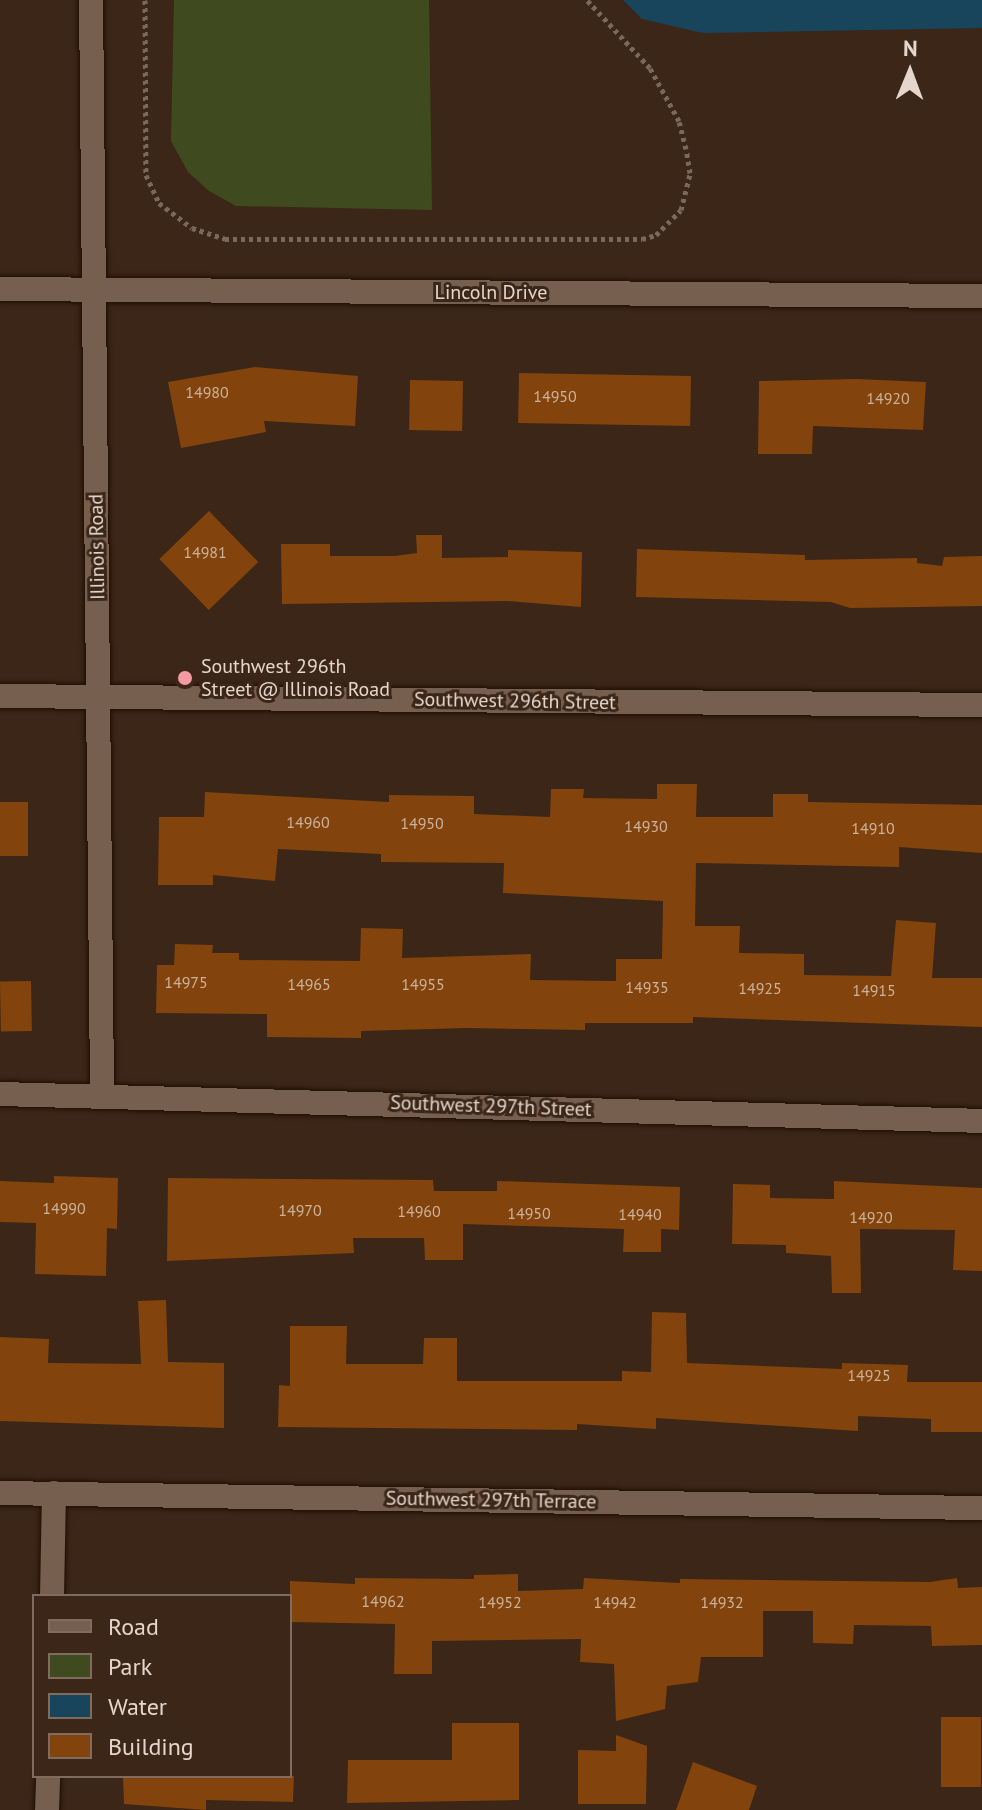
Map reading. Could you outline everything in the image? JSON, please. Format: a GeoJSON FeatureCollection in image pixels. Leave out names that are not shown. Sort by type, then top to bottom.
{"type":"FeatureCollection","features":[{"type":"Feature","properties":{"kind":"street","name":"Illinois Road"},"geometry":{"type":"LineString","coordinates":[[91,0],[102,1094]]}},
{"type":"Feature","properties":{"kind":"street","name":"Lincoln Drive"},"geometry":{"type":"LineString","coordinates":[[0,289],[982,296]]}},
{"type":"Feature","properties":{"kind":"street","name":"Southwest 296th Street"},"geometry":{"type":"LineString","coordinates":[[0,696],[982,705]]}},
{"type":"Feature","properties":{"kind":"street","name":"Southwest 297th Street"},"geometry":{"type":"LineString","coordinates":[[0,1094],[102,1094],[982,1121]]}},
{"type":"Feature","properties":{"kind":"street","name":"Southwest 297th Terrace"},"geometry":{"type":"LineString","coordinates":[[0,1493],[982,1508]]}},
{"type":"Feature","properties":{"kind":"street"},"geometry":{"type":"LineString","coordinates":[[52,1594],[54,1493]]}},
{"type":"Feature","properties":{"kind":"street"},"geometry":{"type":"LineString","coordinates":[[47,1810],[48,1778]]}},
{"type":"Feature","properties":{"kind":"path"},"geometry":{"type":"LineString","coordinates":[[145,0],[146,175],[159,203],[192,228],[225,239],[642,239],[669,224],[689,194],[690,173],[679,121],[650,68],[587,0]]}},
{"type":"Feature","properties":{"kind":"green space"},"geometry":{"type":"Polygon","coordinates":[[[174,0],[429,0],[432,210],[236,206],[209,191],[188,172],[171,141],[174,0]]]}},
{"type":"Feature","properties":{"kind":"water"},"geometry":{"type":"Polygon","coordinates":[[[623,0],[982,0],[982,28],[703,33],[642,19],[623,0]]]}},
{"type":"Feature","properties":{"kind":"building"},"geometry":{"type":"Polygon","coordinates":[[[255,367],[358,376],[355,426],[264,421],[266,432],[181,448],[168,382],[255,367]]]}},
{"type":"Feature","properties":{"kind":"building"},"geometry":{"type":"Polygon","coordinates":[[[519,373],[691,376],[690,426],[518,423],[519,373]]]}},
{"type":"Feature","properties":{"kind":"building"},"geometry":{"type":"Polygon","coordinates":[[[857,379],[926,382],[923,430],[813,426],[812,454],[758,454],[759,381],[857,379]]]}},
{"type":"Feature","properties":{"kind":"building"},"geometry":{"type":"Polygon","coordinates":[[[410,380],[463,381],[462,431],[409,430],[410,380]]]}},
{"type":"Feature","properties":{"kind":"building"},"geometry":{"type":"Polygon","coordinates":[[[209,511],[258,562],[209,610],[159,559],[209,511]]]}},
{"type":"Feature","properties":{"kind":"building"},"geometry":{"type":"Polygon","coordinates":[[[416,535],[442,535],[442,558],[508,557],[508,550],[582,552],[581,607],[507,601],[282,604],[281,544],[330,544],[330,556],[395,556],[417,553],[416,535]]]}},
{"type":"Feature","properties":{"kind":"building"},"geometry":{"type":"Polygon","coordinates":[[[637,549],[805,555],[805,560],[917,558],[917,563],[942,566],[944,557],[982,556],[982,606],[850,608],[831,602],[636,597],[637,549]]]}},
{"type":"Feature","properties":{"kind":"building"},"geometry":{"type":"Polygon","coordinates":[[[657,784],[697,784],[696,817],[773,817],[773,794],[808,794],[808,802],[982,805],[982,853],[899,847],[899,867],[696,863],[695,926],[740,926],[739,953],[804,954],[804,975],[891,976],[896,920],[936,923],[932,978],[982,978],[982,1027],[693,1017],[693,1023],[585,1023],[585,1030],[466,1028],[361,1031],[361,1038],[267,1037],[267,1014],[156,1013],[157,965],[174,965],[175,944],[213,945],[212,953],[239,953],[239,960],[360,961],[361,928],[403,929],[402,958],[531,954],[530,980],[616,981],[616,959],[662,959],[663,901],[503,893],[504,863],[381,862],[381,854],[278,849],[275,881],[213,875],[213,885],[158,885],[159,817],[204,817],[205,792],[389,802],[389,795],[474,796],[474,814],[550,817],[551,789],[584,789],[583,798],[657,799],[657,784]]]}},
{"type":"Feature","properties":{"kind":"building"},"geometry":{"type":"Polygon","coordinates":[[[0,802],[28,802],[28,856],[0,856],[0,802]]]}},
{"type":"Feature","properties":{"kind":"building"},"geometry":{"type":"Polygon","coordinates":[[[31,981],[32,1031],[1,1032],[0,982],[31,981]]]}},
{"type":"Feature","properties":{"kind":"building"},"geometry":{"type":"Polygon","coordinates":[[[54,1176],[118,1178],[117,1229],[107,1228],[106,1276],[35,1274],[36,1223],[0,1222],[0,1181],[54,1183],[54,1176]]]}},
{"type":"Feature","properties":{"kind":"building"},"geometry":{"type":"Polygon","coordinates":[[[168,1178],[433,1180],[434,1191],[497,1191],[497,1181],[680,1187],[679,1230],[661,1229],[661,1252],[623,1252],[624,1229],[463,1224],[463,1260],[425,1260],[424,1238],[353,1238],[354,1253],[167,1261],[168,1178]]]}},
{"type":"Feature","properties":{"kind":"building"},"geometry":{"type":"Polygon","coordinates":[[[834,1181],[982,1188],[982,1271],[953,1270],[955,1230],[860,1229],[861,1293],[832,1293],[831,1256],[786,1253],[786,1245],[732,1244],[733,1184],[770,1185],[770,1198],[834,1199],[834,1181]]]}},
{"type":"Feature","properties":{"kind":"building"},"geometry":{"type":"Polygon","coordinates":[[[166,1300],[168,1362],[224,1363],[224,1428],[0,1421],[0,1337],[49,1339],[48,1363],[141,1364],[138,1301],[166,1300]]]}},
{"type":"Feature","properties":{"kind":"building"},"geometry":{"type":"Polygon","coordinates":[[[652,1312],[686,1313],[687,1363],[842,1369],[842,1363],[908,1365],[907,1382],[982,1382],[982,1432],[931,1432],[931,1419],[858,1416],[858,1431],[656,1418],[656,1429],[577,1424],[577,1430],[278,1427],[279,1385],[290,1386],[290,1326],[347,1326],[346,1364],[423,1364],[424,1338],[457,1338],[457,1381],[622,1381],[622,1371],[651,1372],[652,1312]]]}},
{"type":"Feature","properties":{"kind":"building"},"geometry":{"type":"Polygon","coordinates":[[[518,1574],[518,1591],[583,1589],[584,1578],[680,1583],[680,1579],[930,1582],[957,1578],[958,1588],[982,1587],[982,1645],[932,1646],[931,1626],[854,1625],[853,1644],[813,1643],[813,1611],[763,1611],[763,1657],[701,1657],[698,1682],[667,1686],[665,1709],[616,1721],[614,1664],[580,1662],[581,1639],[432,1641],[432,1674],[394,1674],[395,1624],[292,1622],[290,1581],[355,1584],[355,1578],[474,1579],[474,1575],[518,1574]]]}},
{"type":"Feature","properties":{"kind":"building"},"geometry":{"type":"Polygon","coordinates":[[[941,1717],[981,1717],[981,1787],[941,1787],[941,1717]]]}},
{"type":"Feature","properties":{"kind":"building"},"geometry":{"type":"Polygon","coordinates":[[[452,1723],[519,1723],[519,1800],[347,1803],[348,1760],[452,1760],[452,1723]]]}},
{"type":"Feature","properties":{"kind":"building"},"geometry":{"type":"Polygon","coordinates":[[[616,1735],[647,1746],[646,1804],[578,1804],[578,1750],[616,1751],[616,1735]]]}},
{"type":"Feature","properties":{"kind":"building"},"geometry":{"type":"Polygon","coordinates":[[[693,1762],[757,1786],[749,1810],[676,1810],[693,1762]]]}},
{"type":"Feature","properties":{"kind":"building"},"geometry":{"type":"Polygon","coordinates":[[[294,1776],[293,1802],[206,1800],[206,1810],[124,1804],[123,1778],[294,1776]]]}},
{"type":"Feature","properties":{"kind":"place","name":"Southwest 296th Street @ Illinois Road"},"geometry":{"type":"Point","coordinates":[185,678]}}]}
